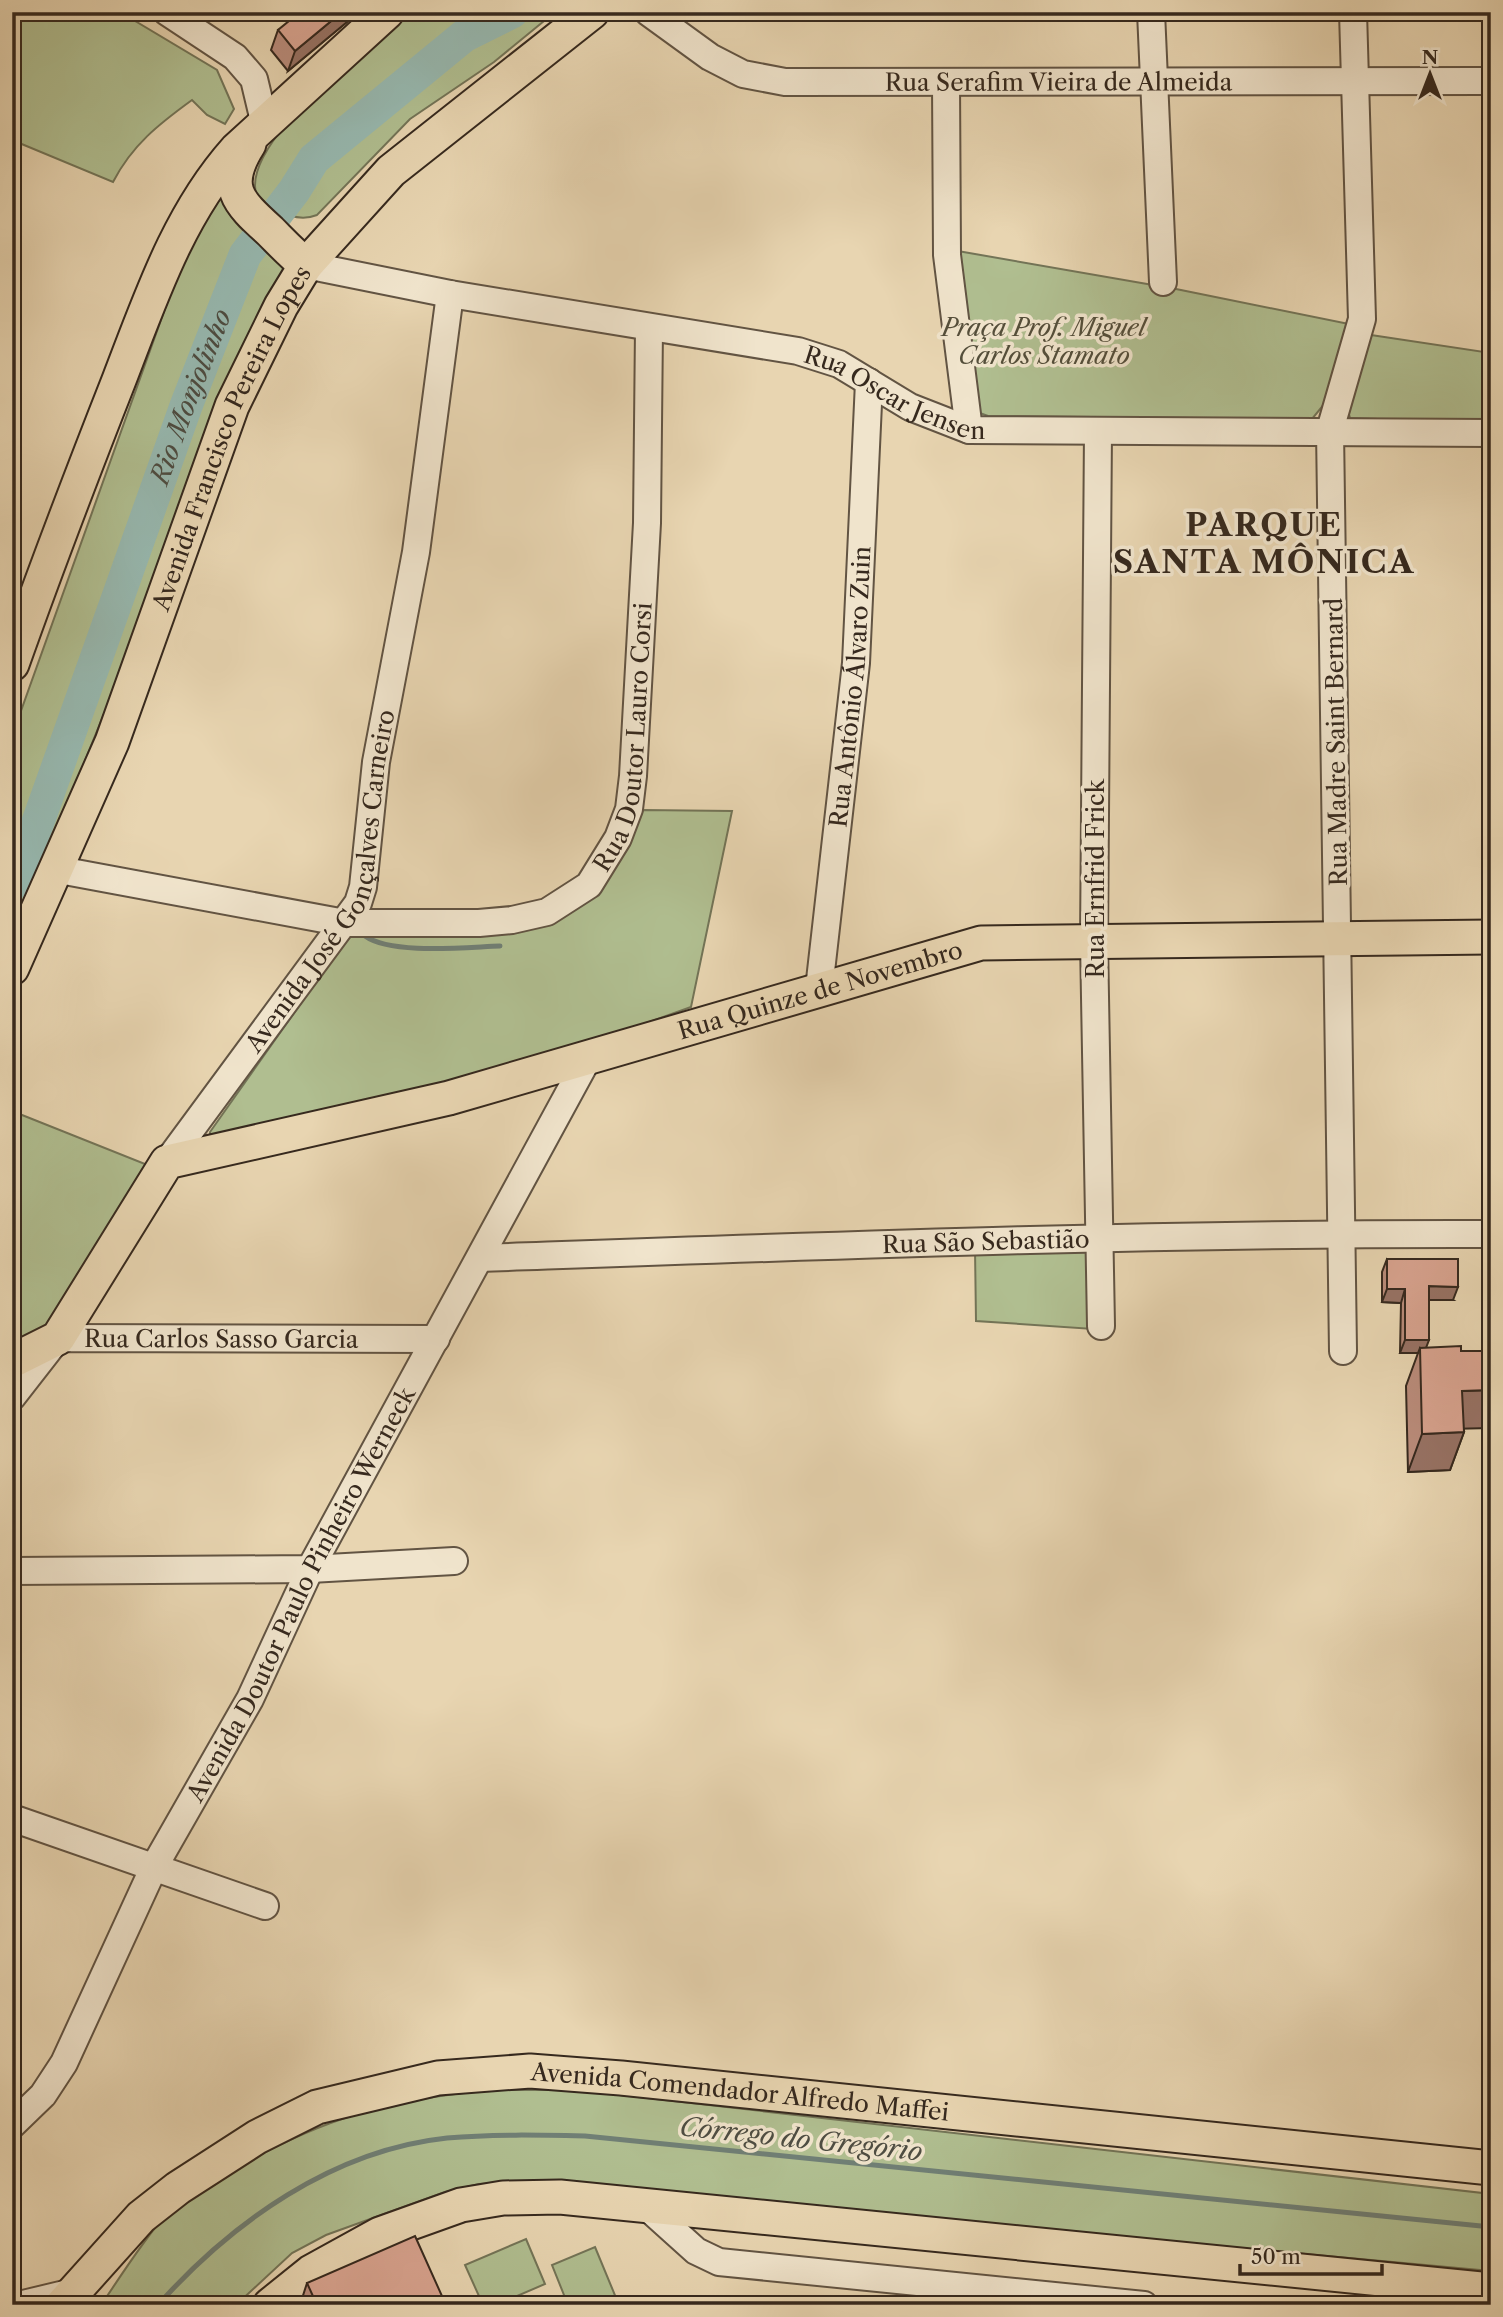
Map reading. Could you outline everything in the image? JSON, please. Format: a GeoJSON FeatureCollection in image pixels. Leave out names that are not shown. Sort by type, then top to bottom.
{"type":"FeatureCollection","features":[{"type":"Feature","properties":{"kind":"main road"},"geometry":{"type":"LineString","coordinates":[[12,664],[54,545],[162,272],[214,174],[264,121],[329,68],[387,12]]}},
{"type":"Feature","properties":{"kind":"main road","name":"Avenida Francisco Pereira Lopes"},"geometry":{"type":"LineString","coordinates":[[12,968],[114,735],[232,406],[262,342],[306,265],[334,231],[422,144],[592,12]]}},
{"type":"Feature","properties":{"kind":"main road"},"geometry":{"type":"LineString","coordinates":[[264,121],[236,168],[234,182],[240,204],[306,265]]}},
{"type":"Feature","properties":{"kind":"main road"},"geometry":{"type":"LineString","coordinates":[[278,240],[334,231]]}},
{"type":"Feature","properties":{"kind":"main road","name":"Rua Quinze de Novembro"},"geometry":{"type":"LineString","coordinates":[[167,1162],[449,1098],[981,943],[1491,937]]}},
{"type":"Feature","properties":{"kind":"main road","name":"Avenida José Gonçalves Carneiro"},"geometry":{"type":"LineString","coordinates":[[58,1338],[167,1162]]}},
{"type":"Feature","properties":{"kind":"main road","name":"Rua Carlos Sasso Garcia"},"geometry":{"type":"LineString","coordinates":[[12,1361],[58,1338]]}},
{"type":"Feature","properties":{"kind":"main road","name":"Avenida Comendador Alfredo Maffei"},"geometry":{"type":"LineString","coordinates":[[67,2298],[141,2217],[178,2188],[257,2137],[317,2107],[373,2091],[438,2078],[488,2073],[530,2071],[621,2078],[1491,2168]]}},
{"type":"Feature","properties":{"kind":"main road"},"geometry":{"type":"LineString","coordinates":[[270,2305],[311,2272],[354,2245],[461,2205],[503,2199],[560,2197],[1491,2290]]}},
{"type":"Feature","properties":{"kind":"street"},"geometry":{"type":"LineString","coordinates":[[167,12],[235,57],[254,79],[264,121]]}},
{"type":"Feature","properties":{"kind":"street","name":"Rua Serafim Vieira de Almeida"},"geometry":{"type":"LineString","coordinates":[[648,12],[710,57],[743,74],[785,82],[1152,84],[1491,81]]}},
{"type":"Feature","properties":{"kind":"street"},"geometry":{"type":"LineString","coordinates":[[1151,12],[1152,84],[1163,282]]}},
{"type":"Feature","properties":{"kind":"street","name":"Rua Madre Saint Bernard"},"geometry":{"type":"LineString","coordinates":[[1343,1351],[1330,430],[1362,319],[1353,12]]}},
{"type":"Feature","properties":{"kind":"street"},"geometry":{"type":"LineString","coordinates":[[946,83],[947,255],[969,430]]}},
{"type":"Feature","properties":{"kind":"street","name":"Rua Oscar Jensen"},"geometry":{"type":"LineString","coordinates":[[306,265],[450,294],[798,351],[839,364],[911,407],[969,430],[1491,433]]}},
{"type":"Feature","properties":{"kind":"street","name":"Avenida José Gonçalves Carneiro"},"geometry":{"type":"LineString","coordinates":[[167,1162],[358,903],[363,887],[376,762],[416,552],[450,294]]}},
{"type":"Feature","properties":{"kind":"street","name":"Rua Doutor Lauro Corsi"},"geometry":{"type":"LineString","coordinates":[[54,869],[345,923],[479,923],[512,920],[547,912],[589,885],[618,838],[629,809],[647,523],[649,328]]}},
{"type":"Feature","properties":{"kind":"street","name":"Rua Antônio Álvaro Zuin"},"geometry":{"type":"LineString","coordinates":[[819,989],[856,663],[869,382]]}},
{"type":"Feature","properties":{"kind":"street","name":"Rua Ernfrid Frick"},"geometry":{"type":"LineString","coordinates":[[1098,431],[1094,942],[1101,1326]]}},
{"type":"Feature","properties":{"kind":"street","name":"Avenida Doutor Paulo Pinheiro Werneck"},"geometry":{"type":"LineString","coordinates":[[12,2125],[43,2095],[64,2063],[154,1867],[250,1699],[310,1569],[588,1058]]}},
{"type":"Feature","properties":{"kind":"street","name":"Rua São Sebastião"},"geometry":{"type":"LineString","coordinates":[[480,1258],[1342,1233],[1491,1234]]}},
{"type":"Feature","properties":{"kind":"street","name":"Avenida José Gonçalves Carneiro"},"geometry":{"type":"LineString","coordinates":[[12,1397],[58,1338]]}},
{"type":"Feature","properties":{"kind":"street","name":"Rua Carlos Sasso Garcia"},"geometry":{"type":"LineString","coordinates":[[58,1338],[436,1339]]}},
{"type":"Feature","properties":{"kind":"street"},"geometry":{"type":"LineString","coordinates":[[12,1571],[310,1569],[454,1561]]}},
{"type":"Feature","properties":{"kind":"street"},"geometry":{"type":"LineString","coordinates":[[12,1818],[265,1906]]}},
{"type":"Feature","properties":{"kind":"street"},"geometry":{"type":"LineString","coordinates":[[646,2206],[696,2251],[719,2262],[1144,2305]]}},
{"type":"Feature","properties":{"kind":"street"},"geometry":{"type":"LineString","coordinates":[[19,2305],[67,2298]]}},
{"type":"Feature","properties":{"kind":"green space"},"geometry":{"type":"Polygon","coordinates":[[[12,12],[120,12],[217,70],[234,109],[225,124],[207,115],[192,100],[147,136],[113,182],[12,140],[12,12]]]}},
{"type":"Feature","properties":{"kind":"green space"},"geometry":{"type":"Polygon","coordinates":[[[403,12],[555,12],[494,62],[410,119],[317,215],[301,218],[293,216],[257,197],[256,175],[267,151],[285,125],[337,72],[403,12]]]}},
{"type":"Feature","properties":{"kind":"green space"},"geometry":{"type":"Polygon","coordinates":[[[220,188],[228,212],[236,223],[255,241],[287,264],[12,940],[12,736],[176,278],[220,188]]]}},
{"type":"Feature","properties":{"kind":"green space","name":"Praça Prof. Miguel Carlos Stamato"},"geometry":{"type":"Polygon","coordinates":[[[952,250],[1176,289],[1349,324],[1330,397],[1312,419],[988,416],[977,412],[952,250]]]}},
{"type":"Feature","properties":{"kind":"green space"},"geometry":{"type":"Polygon","coordinates":[[[1371,335],[1491,353],[1491,423],[1350,418],[1348,411],[1371,335]]]}},
{"type":"Feature","properties":{"kind":"green space"},"geometry":{"type":"Polygon","coordinates":[[[643,810],[732,811],[691,1007],[571,1050],[234,1137],[210,1137],[210,1132],[349,935],[404,933],[596,890],[619,862],[643,810]]]}},
{"type":"Feature","properties":{"kind":"green space"},"geometry":{"type":"Polygon","coordinates":[[[12,1111],[150,1166],[52,1327],[12,1348],[12,1111]]]}},
{"type":"Feature","properties":{"kind":"green space"},"geometry":{"type":"Polygon","coordinates":[[[975,1249],[1090,1252],[1093,1329],[976,1321],[975,1249]]]}},
{"type":"Feature","properties":{"kind":"green space"},"geometry":{"type":"Polygon","coordinates":[[[493,2090],[576,2090],[1491,2194],[1491,2271],[515,2182],[479,2184],[445,2192],[326,2235],[292,2253],[236,2305],[101,2305],[146,2239],[177,2204],[262,2154],[294,2138],[356,2114],[420,2099],[493,2090]]]}},
{"type":"Feature","properties":{"kind":"green space"},"geometry":{"type":"Polygon","coordinates":[[[526,2239],[545,2284],[496,2305],[483,2305],[465,2265],[526,2239]]]}},
{"type":"Feature","properties":{"kind":"green space"},"geometry":{"type":"Polygon","coordinates":[[[595,2247],[619,2305],[568,2305],[552,2265],[595,2247]]]}},
{"type":"Feature","properties":{"kind":"building"},"geometry":{"type":"Polygon","coordinates":[[[300,12],[342,12],[295,51],[278,30],[300,12]]]}},
{"type":"Feature","properties":{"kind":"building"},"geometry":{"type":"Polygon","coordinates":[[[1387,1259],[1458,1259],[1458,1287],[1429,1286],[1429,1340],[1405,1340],[1405,1289],[1387,1289],[1387,1259]]]}},
{"type":"Feature","properties":{"kind":"building"},"geometry":{"type":"Polygon","coordinates":[[[1461,1346],[1461,1351],[1491,1351],[1491,1390],[1462,1391],[1464,1432],[1422,1434],[1420,1348],[1461,1346]]]}},
{"type":"Feature","properties":{"kind":"building"},"geometry":{"type":"Polygon","coordinates":[[[415,2236],[446,2305],[317,2305],[307,2283],[415,2236]]]}},
{"type":"Feature","properties":{"kind":"waterway","name":"Rio Monjolinho"},"geometry":{"type":"LineString","coordinates":[[12,885],[28,850],[186,406],[245,255],[294,191],[314,159],[464,36],[512,12]]}},
{"type":"Feature","properties":{"kind":"waterway"},"geometry":{"type":"LineString","coordinates":[[365,936],[377,942],[410,948],[500,946]]}},
{"type":"Feature","properties":{"kind":"waterway","name":"Córrego do Gregório"},"geometry":{"type":"LineString","coordinates":[[158,2305],[187,2274],[252,2219],[325,2174],[364,2157],[405,2145],[464,2137],[585,2136],[1491,2227]]}},
{"type":"Feature","properties":{"kind":"district","name":"PARQUE SANTA MÔNICA"},"geometry":{"type":"Point","coordinates":[1264,542]}}]}
